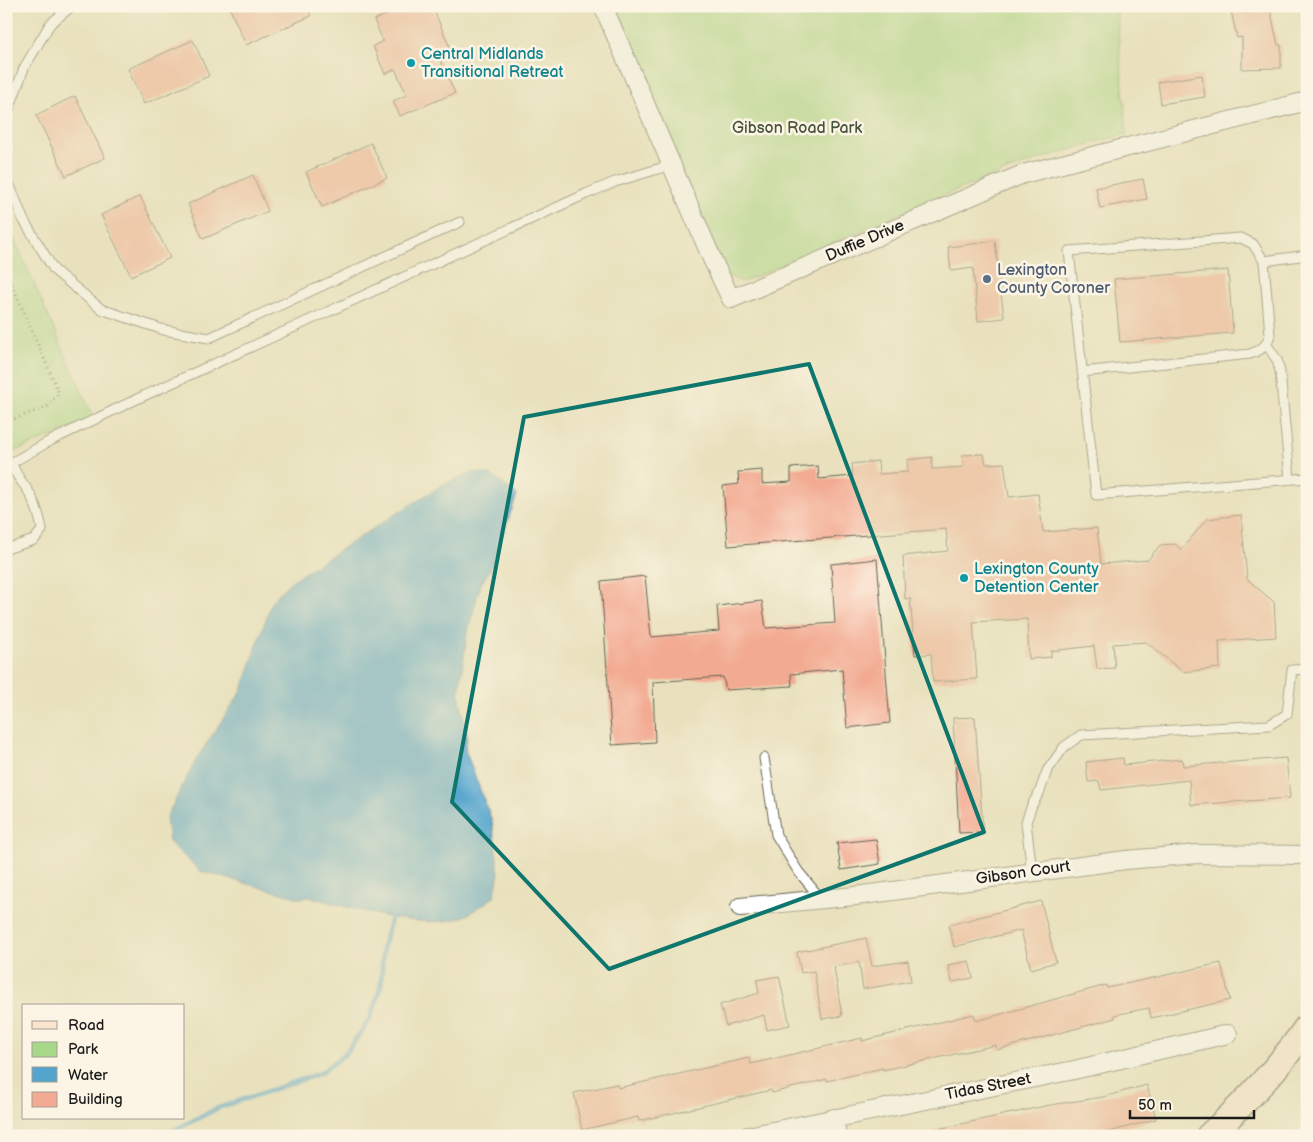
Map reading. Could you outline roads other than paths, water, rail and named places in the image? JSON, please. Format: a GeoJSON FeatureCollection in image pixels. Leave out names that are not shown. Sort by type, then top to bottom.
{"type":"FeatureCollection","features":[{"type":"Feature","properties":{"kind":"street","name":"Duffie Drive"},"geometry":{"type":"LineString","coordinates":[[603,6],[671,164],[732,298],[1023,174],[1307,101]]}},
{"type":"Feature","properties":{"kind":"street","name":"Gibson Court"},"geometry":{"type":"LineString","coordinates":[[740,907],[822,900],[1126,860],[1198,854],[1307,855]]}},
{"type":"Feature","properties":{"kind":"street"},"geometry":{"type":"LineString","coordinates":[[1210,1136],[1249,1100],[1277,1068],[1307,1027]]}},
{"type":"Feature","properties":{"kind":"street","name":"Tidas Street"},"geometry":{"type":"LineString","coordinates":[[748,1136],[835,1127],[1228,1034]]}},
{"type":"Feature","properties":{"kind":"lane"},"geometry":{"type":"LineString","coordinates":[[72,6],[50,24],[24,68],[6,118],[7,178],[23,219],[54,270],[101,309],[164,330],[209,338],[460,222]]}},
{"type":"Feature","properties":{"kind":"lane"},"geometry":{"type":"LineString","coordinates":[[6,549],[34,540],[42,530],[40,516],[34,502],[9,464],[145,395],[586,194],[615,182],[671,164]]}},
{"type":"Feature","properties":{"kind":"lane"},"geometry":{"type":"LineString","coordinates":[[1082,372],[1250,354],[1267,345],[1270,336],[1264,261],[1253,244],[1241,238],[1069,251],[1082,372],[1096,495],[1307,478]]}},
{"type":"Feature","properties":{"kind":"lane"},"geometry":{"type":"LineString","coordinates":[[1264,261],[1307,255]]}},
{"type":"Feature","properties":{"kind":"lane"},"geometry":{"type":"LineString","coordinates":[[1267,345],[1277,360],[1280,372],[1290,479]]}},
{"type":"Feature","properties":{"kind":"lane"},"geometry":{"type":"LineString","coordinates":[[1032,872],[1026,822],[1047,771],[1064,747],[1081,735],[1269,725],[1287,714],[1292,670],[1307,669]]}},
{"type":"Feature","properties":{"kind":"lane"},"geometry":{"type":"LineString","coordinates":[[764,758],[776,835],[798,871],[822,900]]}},
{"type":"Feature","properties":{"kind":"water"},"geometry":{"type":"Polygon","coordinates":[[[475,472],[491,475],[517,495],[490,569],[480,586],[467,635],[459,693],[467,736],[465,750],[492,821],[499,873],[494,897],[465,916],[448,921],[429,922],[388,917],[310,897],[300,898],[200,871],[169,842],[166,818],[197,758],[242,690],[272,601],[290,582],[377,526],[444,484],[475,472]]]}},
{"type":"Feature","properties":{"kind":"waterway"},"geometry":{"type":"LineString","coordinates":[[163,1136],[218,1108],[321,1073],[346,1053],[370,1019],[381,987],[383,947],[391,918]]}},
{"type":"Feature","properties":{"kind":"place","name":"Central Midlands Transitional Retreat"},"geometry":{"type":"Point","coordinates":[411,63]}},
{"type":"Feature","properties":{"kind":"place","name":"Lexington County Coroner"},"geometry":{"type":"Point","coordinates":[987,279]}},
{"type":"Feature","properties":{"kind":"place","name":"Lexington County Detention Center"},"geometry":{"type":"Point","coordinates":[964,578]}},
{"type":"Feature","properties":{"kind":"park label","name":"Gibson Road Park"},"geometry":{"type":"Point","coordinates":[797,128]}}]}
